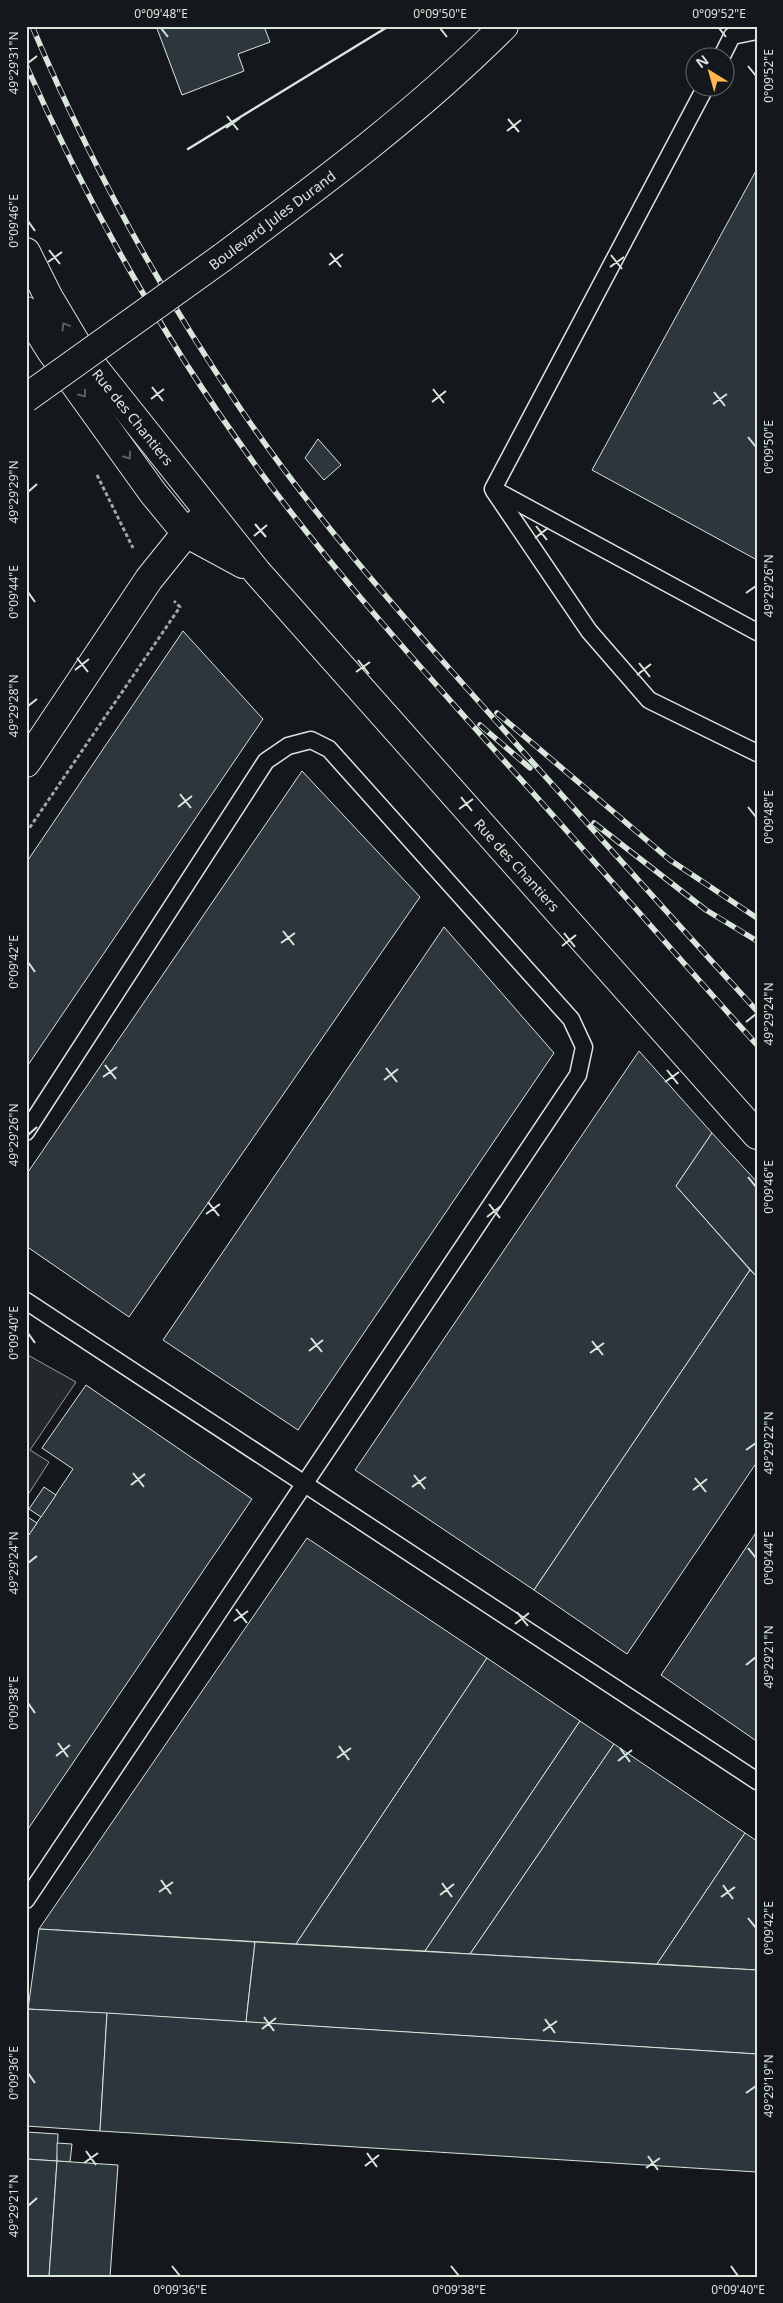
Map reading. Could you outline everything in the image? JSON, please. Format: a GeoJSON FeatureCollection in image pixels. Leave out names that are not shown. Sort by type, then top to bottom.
{"type":"FeatureCollection","features":[{"type":"Feature","properties":{"kind":"street","name":"Boulevard Jules Durand"},"geometry":{"type":"LineString","coordinates":[[26,398],[223,257],[343,168],[459,71],[504,26]]}},
{"type":"Feature","properties":{"kind":"street","name":"Rue des Chantiers"},"geometry":{"type":"LineString","coordinates":[[26,252],[48,298],[80,350],[257,572],[757,1135]]}},
{"type":"Feature","properties":{"kind":"street","name":"Rue des Chantiers"},"geometry":{"type":"LineString","coordinates":[[26,310],[51,350],[153,493],[186,533],[257,572]]}},
{"type":"Feature","properties":{"kind":"street"},"geometry":{"type":"LineString","coordinates":[[26,763],[149,579],[186,533],[209,514]]}},
{"type":"Feature","properties":{"kind":"lane"},"geometry":{"type":"LineString","coordinates":[[726,48],[732,36],[757,32]]}},
{"type":"Feature","properties":{"kind":"lane"},"geometry":{"type":"LineString","coordinates":[[493,489],[700,98]]}},
{"type":"Feature","properties":{"kind":"lane"},"geometry":{"type":"LineString","coordinates":[[493,489],[757,632]]}},
{"type":"Feature","properties":{"kind":"lane"},"geometry":{"type":"LineString","coordinates":[[493,489],[589,631],[649,700],[757,754]]}},
{"type":"Feature","properties":{"kind":"lane"},"geometry":{"type":"LineString","coordinates":[[26,1132],[266,761],[288,746],[311,740],[329,749],[571,1020],[584,1047],[578,1075],[26,1900]]}},
{"type":"Feature","properties":{"kind":"lane"},"geometry":{"type":"LineString","coordinates":[[26,1301],[757,1781]]}},
{"type":"Feature","properties":{"kind":"path"},"geometry":{"type":"LineString","coordinates":[[26,833],[180,607],[149,579]]}},
{"type":"Feature","properties":{"kind":"shaded area"},"geometry":{"type":"Polygon","coordinates":[[[26,1354],[76,1382],[30,1450],[49,1462],[26,1498],[26,1354]]]}},
{"type":"Feature","properties":{"kind":"building"},"geometry":{"type":"Polygon","coordinates":[[[156,26],[264,26],[270,42],[238,54],[244,71],[182,95],[156,26]]]}},
{"type":"Feature","properties":{"kind":"building"},"geometry":{"type":"Polygon","coordinates":[[[757,169],[757,560],[592,470],[757,169]]]}},
{"type":"Feature","properties":{"kind":"building"},"geometry":{"type":"Polygon","coordinates":[[[318,439],[341,465],[324,480],[305,458],[318,439]]]}},
{"type":"Feature","properties":{"kind":"building"},"geometry":{"type":"Polygon","coordinates":[[[183,631],[263,719],[26,1068],[26,863],[183,631]]]}},
{"type":"Feature","properties":{"kind":"building"},"geometry":{"type":"Polygon","coordinates":[[[302,771],[420,897],[129,1317],[26,1246],[26,1175],[302,771]]]}},
{"type":"Feature","properties":{"kind":"building"},"geometry":{"type":"Polygon","coordinates":[[[444,927],[554,1053],[298,1430],[163,1340],[444,927]]]}},
{"type":"Feature","properties":{"kind":"building"},"geometry":{"type":"Polygon","coordinates":[[[639,1051],[712,1133],[676,1186],[750,1270],[534,1590],[355,1470],[639,1051]]]}},
{"type":"Feature","properties":{"kind":"building"},"geometry":{"type":"Polygon","coordinates":[[[712,1133],[757,1182],[757,1277],[676,1186],[712,1133]]]}},
{"type":"Feature","properties":{"kind":"building"},"geometry":{"type":"Polygon","coordinates":[[[750,1270],[757,1277],[757,1462],[627,1654],[534,1590],[750,1270]]]}},
{"type":"Feature","properties":{"kind":"building"},"geometry":{"type":"Polygon","coordinates":[[[86,1385],[252,1499],[26,1832],[26,1539],[73,1469],[42,1448],[86,1385]]]}},
{"type":"Feature","properties":{"kind":"building"},"geometry":{"type":"Polygon","coordinates":[[[44,1487],[56,1495],[41,1517],[29,1509],[44,1487]]]}},
{"type":"Feature","properties":{"kind":"building"},"geometry":{"type":"Polygon","coordinates":[[[26,1516],[37,1523],[26,1539],[26,1516]]]}},
{"type":"Feature","properties":{"kind":"building"},"geometry":{"type":"Polygon","coordinates":[[[757,1531],[757,1738],[755,1740],[661,1675],[757,1531]]]}},
{"type":"Feature","properties":{"kind":"building"},"geometry":{"type":"Polygon","coordinates":[[[307,1538],[487,1658],[296,1944],[39,1929],[307,1538]]]}},
{"type":"Feature","properties":{"kind":"building"},"geometry":{"type":"Polygon","coordinates":[[[487,1658],[580,1721],[425,1951],[296,1944],[487,1658]]]}},
{"type":"Feature","properties":{"kind":"building"},"geometry":{"type":"Polygon","coordinates":[[[580,1721],[614,1744],[470,1954],[425,1951],[580,1721]]]}},
{"type":"Feature","properties":{"kind":"building"},"geometry":{"type":"Polygon","coordinates":[[[614,1744],[745,1833],[657,1964],[470,1954],[614,1744]]]}},
{"type":"Feature","properties":{"kind":"building"},"geometry":{"type":"Polygon","coordinates":[[[745,1833],[757,1841],[757,1970],[657,1964],[745,1833]]]}},
{"type":"Feature","properties":{"kind":"building"},"geometry":{"type":"Polygon","coordinates":[[[39,1929],[255,1942],[246,2022],[28,2009],[39,1929]]]}},
{"type":"Feature","properties":{"kind":"building"},"geometry":{"type":"Polygon","coordinates":[[[255,1942],[757,1970],[757,2054],[246,2022],[255,1942]]]}},
{"type":"Feature","properties":{"kind":"building"},"geometry":{"type":"Polygon","coordinates":[[[26,2009],[107,2013],[100,2131],[26,2126],[26,2009]]]}},
{"type":"Feature","properties":{"kind":"building"},"geometry":{"type":"Polygon","coordinates":[[[107,2013],[757,2054],[757,2172],[100,2131],[107,2013]]]}},
{"type":"Feature","properties":{"kind":"building"},"geometry":{"type":"Polygon","coordinates":[[[26,2132],[58,2134],[57,2161],[26,2159],[26,2132]]]}},
{"type":"Feature","properties":{"kind":"building"},"geometry":{"type":"Polygon","coordinates":[[[57,2143],[72,2144],[70,2162],[57,2161],[57,2143]]]}},
{"type":"Feature","properties":{"kind":"building"},"geometry":{"type":"Polygon","coordinates":[[[26,2159],[57,2161],[49,2277],[26,2277],[26,2159]]]}},
{"type":"Feature","properties":{"kind":"building"},"geometry":{"type":"Polygon","coordinates":[[[57,2161],[118,2165],[110,2277],[49,2277],[57,2161]]]}},
{"type":"Feature","properties":{"kind":"railway"},"geometry":{"type":"LineString","coordinates":[[32,26],[77,126],[127,224],[182,319],[269,450],[356,561],[417,632],[757,1011]]}},
{"type":"Feature","properties":{"kind":"railway"},"geometry":{"type":"LineString","coordinates":[[26,65],[76,170],[130,272],[191,371],[285,505],[378,618],[757,1045]]}},
{"type":"Feature","properties":{"kind":"railway"},"geometry":{"type":"LineString","coordinates":[[497,713],[670,860],[757,918]]}},
{"type":"Feature","properties":{"kind":"railway"},"geometry":{"type":"LineString","coordinates":[[480,725],[530,768]]}},
{"type":"Feature","properties":{"kind":"railway"},"geometry":{"type":"LineString","coordinates":[[594,823],[706,910],[757,941]]}},
{"type":"Feature","properties":{"kind":"wall"},"geometry":{"type":"LineString","coordinates":[[188,149],[389,26]]}}]}
